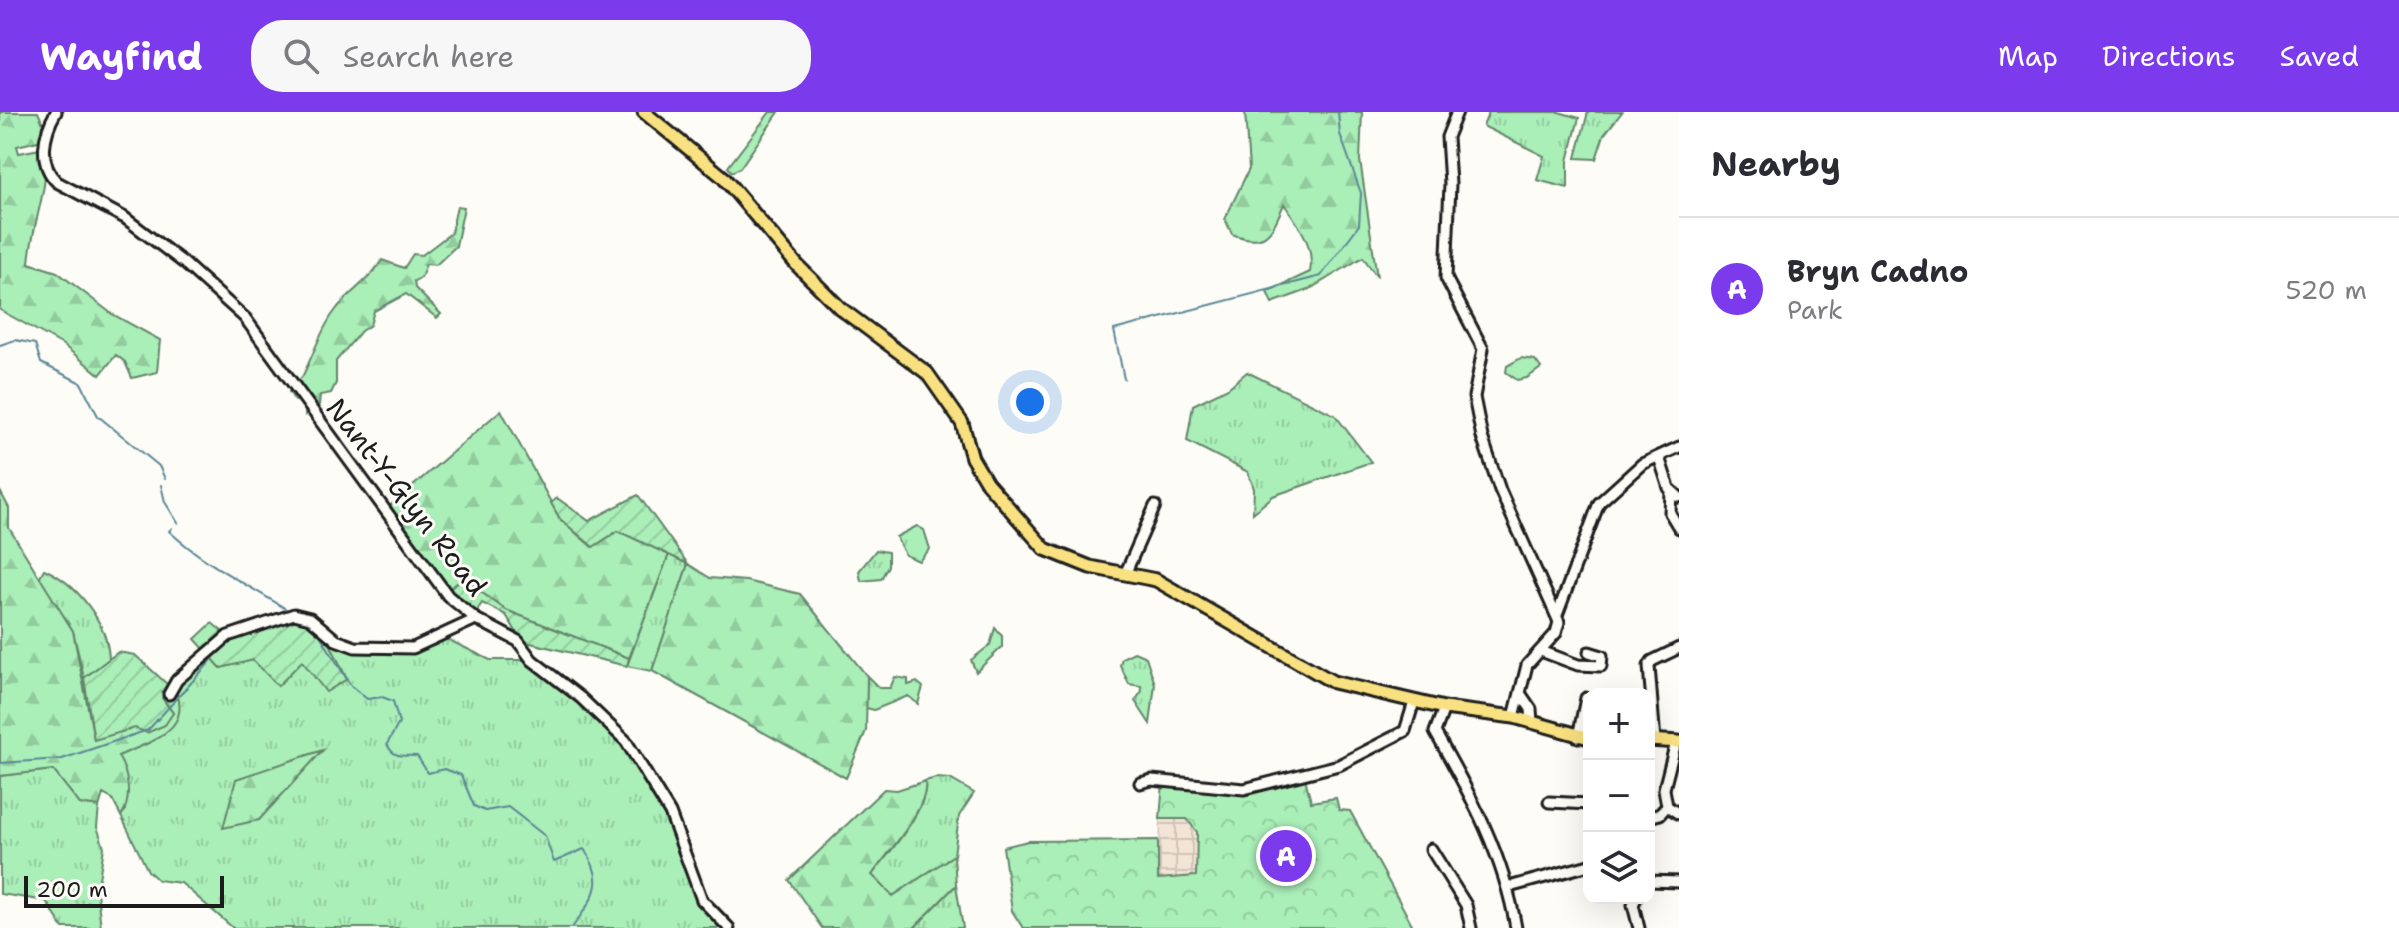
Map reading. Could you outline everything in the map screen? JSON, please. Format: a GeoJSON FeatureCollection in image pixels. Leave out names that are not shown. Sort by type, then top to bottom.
{"type":"FeatureCollection","features":[{"type":"Feature","properties":{"kind":"main road"},"geometry":{"type":"LineString","coordinates":[[644,112],[723,177],[797,265],[840,308],[927,373],[962,423],[979,472],[1032,538],[1045,549],[1073,562],[1156,580],[1333,682],[1444,708],[1514,717],[1583,738]]}},
{"type":"Feature","properties":{"kind":"main road"},"geometry":{"type":"LineString","coordinates":[[1655,741],[1678,742]]}},
{"type":"Feature","properties":{"kind":"street","name":"Nant-Y-Glyn Road"},"geometry":{"type":"LineString","coordinates":[[56,112],[47,133],[44,161],[48,174],[57,182],[125,218],[184,263],[245,318],[448,596],[476,619],[518,641],[532,660],[626,741],[670,813],[702,900],[729,928]]}},
{"type":"Feature","properties":{"kind":"street"},"geometry":{"type":"LineString","coordinates":[[1457,112],[1447,137],[1450,184],[1446,278],[1483,349],[1474,397],[1482,437],[1524,548],[1557,615],[1559,628],[1527,665],[1514,717]]}},
{"type":"Feature","properties":{"kind":"street"},"geometry":{"type":"LineString","coordinates":[[1557,615],[1599,503],[1642,464],[1679,447]]}},
{"type":"Feature","properties":{"kind":"street"},"geometry":{"type":"LineString","coordinates":[[1659,457],[1675,495],[1670,513],[1679,528]]}},
{"type":"Feature","properties":{"kind":"street"},"geometry":{"type":"LineString","coordinates":[[1126,572],[1155,506]]}},
{"type":"Feature","properties":{"kind":"street"},"geometry":{"type":"LineString","coordinates":[[169,694],[177,680],[228,636],[294,614],[310,618],[336,640],[355,647],[424,646],[476,619]]}},
{"type":"Feature","properties":{"kind":"street"},"geometry":{"type":"LineString","coordinates":[[1650,688],[1649,666],[1652,661],[1679,648]]}},
{"type":"Feature","properties":{"kind":"street"},"geometry":{"type":"LineString","coordinates":[[1541,651],[1578,665],[1601,666],[1602,656],[1589,652]]}},
{"type":"Feature","properties":{"kind":"street"},"geometry":{"type":"LineString","coordinates":[[1520,689],[1531,709],[1532,722]]}},
{"type":"Feature","properties":{"kind":"street"},"geometry":{"type":"LineString","coordinates":[[1140,783],[1152,780],[1244,789],[1339,765],[1405,731],[1414,702]]}},
{"type":"Feature","properties":{"kind":"street"},"geometry":{"type":"LineString","coordinates":[[1581,702],[1583,726]]}},
{"type":"Feature","properties":{"kind":"street"},"geometry":{"type":"LineString","coordinates":[[1444,708],[1435,732],[1476,805],[1509,887],[1516,928]]}},
{"type":"Feature","properties":{"kind":"street"},"geometry":{"type":"LineString","coordinates":[[1678,742],[1664,789],[1667,806],[1679,814]]}},
{"type":"Feature","properties":{"kind":"street"},"geometry":{"type":"LineString","coordinates":[[1549,802],[1583,804]]}},
{"type":"Feature","properties":{"kind":"street"},"geometry":{"type":"LineString","coordinates":[[1655,815],[1667,806]]}},
{"type":"Feature","properties":{"kind":"street"},"geometry":{"type":"LineString","coordinates":[[1431,849],[1466,905],[1471,928]]}},
{"type":"Feature","properties":{"kind":"street"},"geometry":{"type":"LineString","coordinates":[[1509,887],[1583,867]]}},
{"type":"Feature","properties":{"kind":"street"},"geometry":{"type":"LineString","coordinates":[[1655,881],[1679,882]]}},
{"type":"Feature","properties":{"kind":"street"},"geometry":{"type":"LineString","coordinates":[[1633,904],[1639,928]]}},
{"type":"Feature","properties":{"kind":"shaded area"},"geometry":{"type":"Polygon","coordinates":[[[1160,819],[1187,819],[1197,832],[1197,876],[1158,880],[1160,819]]]}},
{"type":"Feature","properties":{"kind":"green space"},"geometry":{"type":"Polygon","coordinates":[[[0,112],[38,112],[47,133],[38,141],[17,146],[19,153],[45,148],[45,178],[29,263],[57,272],[112,314],[160,340],[157,372],[132,378],[125,362],[116,355],[100,375],[63,345],[0,310],[0,112]]]}},
{"type":"Feature","properties":{"kind":"green space"},"geometry":{"type":"Polygon","coordinates":[[[770,112],[779,112],[740,168],[732,172],[728,167],[770,112]]]}},
{"type":"Feature","properties":{"kind":"green space"},"geometry":{"type":"Polygon","coordinates":[[[1245,112],[1362,112],[1360,160],[1377,277],[1363,257],[1308,290],[1272,303],[1267,292],[1310,272],[1310,253],[1300,228],[1284,204],[1272,229],[1261,238],[1232,234],[1225,219],[1249,169],[1245,112]]]}},
{"type":"Feature","properties":{"kind":"green space"},"geometry":{"type":"Polygon","coordinates":[[[1489,112],[1559,112],[1579,118],[1568,161],[1568,188],[1537,180],[1544,156],[1483,126],[1489,112]]]}},
{"type":"Feature","properties":{"kind":"green space"},"geometry":{"type":"Polygon","coordinates":[[[1588,112],[1622,112],[1604,135],[1596,159],[1576,158],[1588,112]]]}},
{"type":"Feature","properties":{"kind":"green space"},"geometry":{"type":"Polygon","coordinates":[[[457,206],[464,207],[456,246],[436,265],[426,264],[421,278],[414,281],[415,288],[441,314],[437,318],[406,294],[374,311],[370,325],[361,331],[336,361],[336,383],[331,393],[320,395],[319,405],[305,415],[305,400],[295,401],[289,392],[303,376],[335,311],[382,260],[404,268],[413,254],[422,255],[451,233],[457,206]]]}},
{"type":"Feature","properties":{"kind":"green space"},"geometry":{"type":"Polygon","coordinates":[[[1521,358],[1535,360],[1541,368],[1527,378],[1517,380],[1506,372],[1507,366],[1521,358]]]}},
{"type":"Feature","properties":{"kind":"green space"},"geometry":{"type":"Polygon","coordinates":[[[1247,372],[1335,415],[1371,462],[1273,496],[1253,513],[1254,489],[1248,472],[1187,441],[1193,405],[1228,388],[1247,372]]]}},
{"type":"Feature","properties":{"kind":"green space"},"geometry":{"type":"Polygon","coordinates":[[[501,410],[560,519],[592,547],[618,531],[669,554],[629,658],[505,610],[463,579],[450,588],[390,506],[501,410]]]}},
{"type":"Feature","properties":{"kind":"green space"},"geometry":{"type":"Polygon","coordinates":[[[0,491],[9,508],[9,528],[73,631],[94,739],[173,713],[162,698],[170,679],[178,696],[180,709],[169,730],[118,756],[128,786],[127,802],[121,816],[112,799],[103,794],[99,807],[80,804],[53,770],[0,776],[0,491]]]}},
{"type":"Feature","properties":{"kind":"green space"},"geometry":{"type":"Polygon","coordinates":[[[638,495],[688,564],[618,531],[593,547],[560,519],[551,503],[557,498],[589,521],[638,495]]]}},
{"type":"Feature","properties":{"kind":"green space"},"geometry":{"type":"Polygon","coordinates":[[[917,526],[924,530],[930,549],[919,561],[905,555],[896,537],[917,526]]]}},
{"type":"Feature","properties":{"kind":"green space"},"geometry":{"type":"Polygon","coordinates":[[[876,550],[888,552],[888,566],[881,579],[861,581],[859,571],[876,550]]]}},
{"type":"Feature","properties":{"kind":"green space"},"geometry":{"type":"Polygon","coordinates":[[[669,554],[688,564],[652,671],[627,666],[669,554]]]}},
{"type":"Feature","properties":{"kind":"green space"},"geometry":{"type":"Polygon","coordinates":[[[688,564],[710,578],[746,581],[800,594],[867,676],[866,731],[846,778],[652,671],[688,564]]]}},
{"type":"Feature","properties":{"kind":"green space"},"geometry":{"type":"Polygon","coordinates":[[[44,569],[78,594],[103,631],[109,659],[84,678],[73,631],[39,578],[44,569]]]}},
{"type":"Feature","properties":{"kind":"green space"},"geometry":{"type":"Polygon","coordinates":[[[463,579],[506,610],[629,658],[627,666],[522,641],[506,615],[482,603],[473,617],[445,592],[463,579]]]}},
{"type":"Feature","properties":{"kind":"green space"},"geometry":{"type":"Polygon","coordinates":[[[294,614],[323,629],[347,679],[326,692],[302,661],[278,686],[253,660],[221,668],[195,639],[212,623],[228,636],[294,614]]]}},
{"type":"Feature","properties":{"kind":"green space"},"geometry":{"type":"Polygon","coordinates":[[[995,628],[1002,636],[1002,647],[976,672],[971,660],[990,645],[995,628]]]}},
{"type":"Feature","properties":{"kind":"green space"},"geometry":{"type":"Polygon","coordinates":[[[327,637],[355,649],[387,654],[419,650],[447,639],[490,660],[528,660],[622,741],[667,814],[692,885],[723,928],[233,928],[181,883],[158,880],[148,871],[121,816],[125,811],[118,756],[145,745],[165,732],[176,714],[173,684],[209,655],[221,668],[253,660],[302,660],[327,637]]]}},
{"type":"Feature","properties":{"kind":"green space"},"geometry":{"type":"Polygon","coordinates":[[[118,652],[135,655],[167,684],[162,698],[173,713],[165,725],[147,733],[135,728],[94,740],[84,678],[118,652]]]}},
{"type":"Feature","properties":{"kind":"green space"},"geometry":{"type":"Polygon","coordinates":[[[1134,652],[1146,657],[1155,684],[1150,724],[1135,701],[1142,691],[1141,686],[1129,684],[1120,665],[1122,658],[1134,652]]]}},
{"type":"Feature","properties":{"kind":"green space"},"geometry":{"type":"Polygon","coordinates":[[[867,676],[879,688],[890,688],[895,677],[908,679],[908,685],[917,682],[923,687],[918,704],[908,696],[874,710],[866,708],[867,676]]]}},
{"type":"Feature","properties":{"kind":"green space"},"geometry":{"type":"Polygon","coordinates":[[[323,750],[259,820],[223,828],[236,779],[323,750]]]}},
{"type":"Feature","properties":{"kind":"green space"},"geometry":{"type":"Polygon","coordinates":[[[53,770],[80,804],[99,807],[97,827],[104,847],[97,892],[101,928],[63,928],[46,901],[0,894],[0,776],[53,770]]]}},
{"type":"Feature","properties":{"kind":"green space"},"geometry":{"type":"Polygon","coordinates":[[[1304,774],[1311,802],[1336,798],[1339,810],[1350,811],[1414,928],[1023,928],[1012,911],[1003,847],[1028,841],[1158,840],[1158,879],[1196,876],[1197,832],[1187,819],[1160,819],[1163,782],[1244,789],[1304,774]]]}},
{"type":"Feature","properties":{"kind":"green space"},"geometry":{"type":"Polygon","coordinates":[[[950,779],[974,793],[959,816],[954,855],[893,896],[872,875],[915,817],[925,792],[925,781],[950,779]]]}},
{"type":"Feature","properties":{"kind":"green space"},"geometry":{"type":"Polygon","coordinates":[[[925,781],[921,804],[872,875],[893,896],[954,855],[956,885],[914,928],[822,928],[789,880],[884,789],[897,790],[925,781]]]}},
{"type":"Feature","properties":{"kind":"green space"},"geometry":{"type":"Polygon","coordinates":[[[956,885],[963,928],[914,928],[956,885]]]}},
{"type":"Feature","properties":{"kind":"waterway"},"geometry":{"type":"LineString","coordinates":[[1124,379],[1114,330],[1321,276],[1359,225],[1361,193],[1340,134],[1338,112]]}},
{"type":"Feature","properties":{"kind":"waterway"},"geometry":{"type":"LineString","coordinates":[[0,345],[15,340],[35,344],[41,363],[81,383],[98,416],[159,466],[165,479]]}},
{"type":"Feature","properties":{"kind":"waterway"},"geometry":{"type":"LineString","coordinates":[[161,485],[165,502],[178,523]]}},
{"type":"Feature","properties":{"kind":"waterway"},"geometry":{"type":"LineString","coordinates":[[172,528],[169,531],[196,553],[286,609]]}},
{"type":"Feature","properties":{"kind":"waterway"},"geometry":{"type":"LineString","coordinates":[[304,621],[317,630],[351,686],[367,699],[382,697],[393,701],[399,723],[387,744],[393,752],[417,756],[428,773],[444,769],[461,775],[474,806],[485,811],[508,807],[545,836],[554,862],[584,849],[595,872],[595,890],[572,928]]}},
{"type":"Feature","properties":{"kind":"waterway"},"geometry":{"type":"LineString","coordinates":[[0,763],[62,759],[148,730],[211,661]]}},
{"type":"Feature","properties":{"kind":"place","name":"Bryn Cadno"},"geometry":{"type":"Point","coordinates":[1286,856]}}]}
